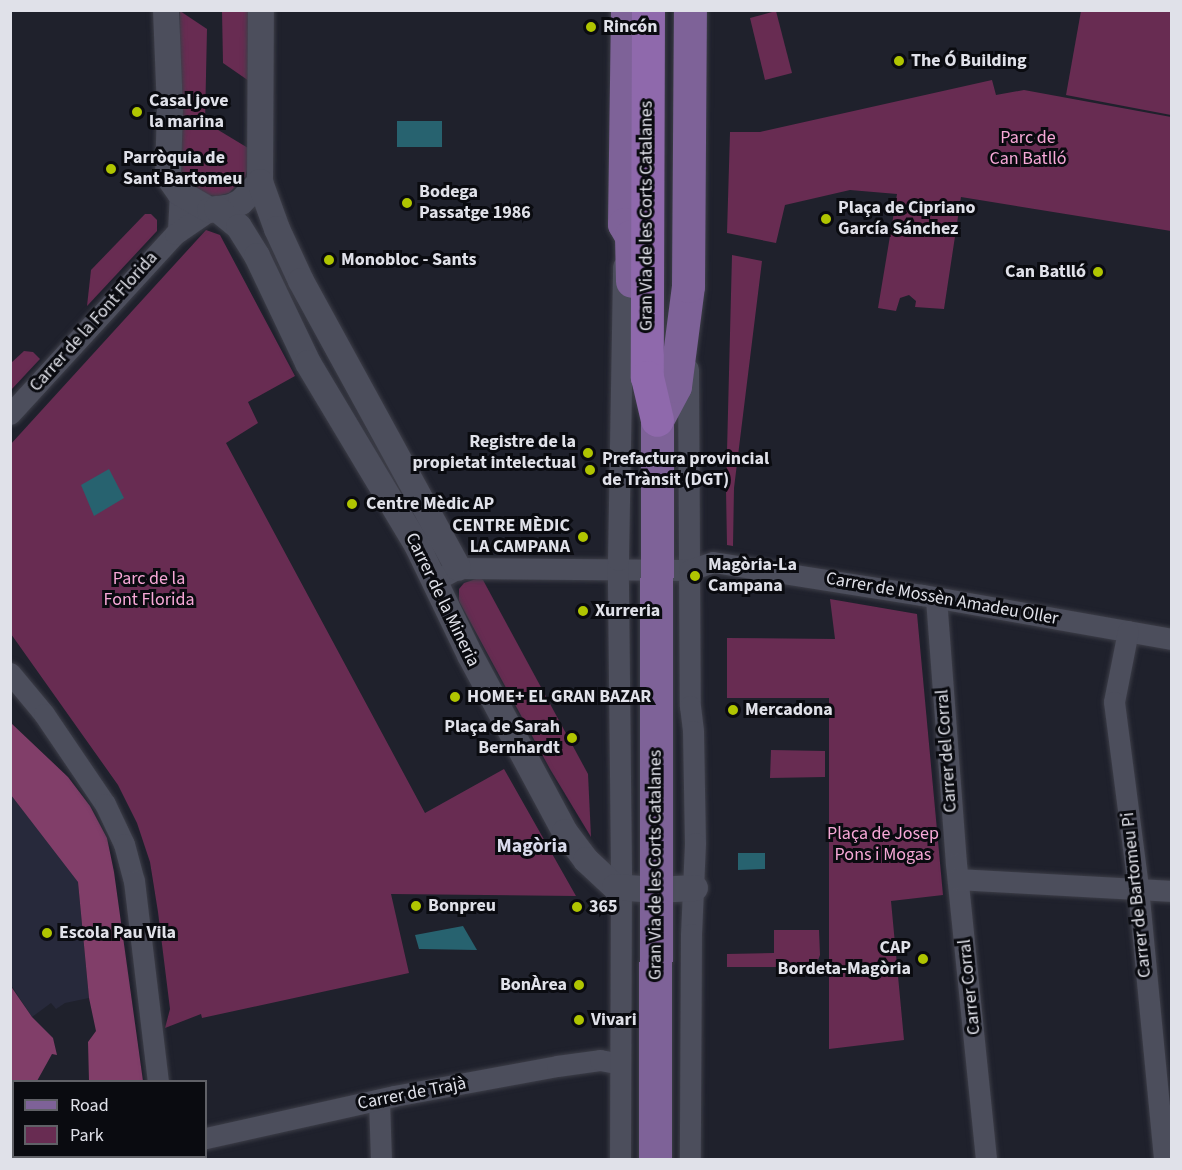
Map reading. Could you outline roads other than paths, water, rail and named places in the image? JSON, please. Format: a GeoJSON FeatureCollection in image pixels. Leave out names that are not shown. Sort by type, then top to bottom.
{"type":"FeatureCollection","features":[{"type":"Feature","properties":{"kind":"highway","name":"Gran Via de les Corts Catalanes"},"geometry":{"type":"LineString","coordinates":[[648,10],[647,366],[657,420]]}},
{"type":"Feature","properties":{"kind":"highway","name":"Gran Via de les Corts Catalanes"},"geometry":{"type":"LineString","coordinates":[[657,420],[665,319],[666,10]]}},
{"type":"Feature","properties":{"kind":"main road"},"geometry":{"type":"LineString","coordinates":[[627,10],[624,224],[632,236],[632,356],[637,391],[657,420],[675,386],[688,286],[690,10]]}},
{"type":"Feature","properties":{"kind":"main road","name":"Gran Via de les Corts Catalanes"},"geometry":{"type":"LineString","coordinates":[[655,1160],[657,420]]}},
{"type":"Feature","properties":{"kind":"street"},"geometry":{"type":"LineString","coordinates":[[165,10],[170,108],[168,176],[180,193],[178,230]]}},
{"type":"Feature","properties":{"kind":"street","name":"Carrer de la Mineria"},"geometry":{"type":"LineString","coordinates":[[261,10],[260,182],[277,230],[301,281],[458,568]]}},
{"type":"Feature","properties":{"kind":"street"},"geometry":{"type":"LineString","coordinates":[[214,209],[231,207],[245,199],[260,182]]}},
{"type":"Feature","properties":{"kind":"street","name":"Carrer de la Mineria"},"geometry":{"type":"LineString","coordinates":[[180,193],[214,209],[239,227],[257,256],[308,363],[418,547],[470,655],[553,813],[586,860],[611,885],[621,890]]}},
{"type":"Feature","properties":{"kind":"street","name":"Carrer de la Font Florida"},"geometry":{"type":"LineString","coordinates":[[10,414],[178,230],[186,228],[214,209]]}},
{"type":"Feature","properties":{"kind":"street"},"geometry":{"type":"LineString","coordinates":[[620,1160],[621,890],[618,571],[624,224]]}},
{"type":"Feature","properties":{"kind":"street"},"geometry":{"type":"LineString","coordinates":[[688,286],[689,570],[695,888],[691,943],[690,1160]]}},
{"type":"Feature","properties":{"kind":"street","name":"Carrer de Mossèn Amadeu Oller"},"geometry":{"type":"LineString","coordinates":[[689,570],[712,562],[1172,639]]}},
{"type":"Feature","properties":{"kind":"street"},"geometry":{"type":"LineString","coordinates":[[434,581],[458,568],[689,570]]}},
{"type":"Feature","properties":{"kind":"street","name":"Carrer del Corral"},"geometry":{"type":"LineString","coordinates":[[936,598],[967,879]]}},
{"type":"Feature","properties":{"kind":"street","name":"Carrer de Bartomeu Pi"},"geometry":{"type":"LineString","coordinates":[[1128,631],[1114,702],[1138,888],[1164,1160]]}},
{"type":"Feature","properties":{"kind":"street"},"geometry":{"type":"LineString","coordinates":[[10,673],[44,714],[105,804],[124,844],[134,881],[158,1080]]}},
{"type":"Feature","properties":{"kind":"street"},"geometry":{"type":"LineString","coordinates":[[967,879],[1172,891]]}},
{"type":"Feature","properties":{"kind":"street","name":"Carrer Corral"},"geometry":{"type":"LineString","coordinates":[[967,879],[986,1160]]}},
{"type":"Feature","properties":{"kind":"street"},"geometry":{"type":"LineString","coordinates":[[621,890],[695,888]]}},
{"type":"Feature","properties":{"kind":"street","name":"Carrer de Trajà"},"geometry":{"type":"LineString","coordinates":[[207,1138],[379,1100],[600,1059],[620,1064]]}},
{"type":"Feature","properties":{"kind":"street"},"geometry":{"type":"LineString","coordinates":[[379,1100],[381,1160]]}},
{"type":"Feature","properties":{"kind":"place","name":"Rincón"},"geometry":{"type":"Point","coordinates":[591,27]}},
{"type":"Feature","properties":{"kind":"place","name":"The Ó Building"},"geometry":{"type":"Point","coordinates":[899,61]}},
{"type":"Feature","properties":{"kind":"place","name":"Casal jove la marina"},"geometry":{"type":"Point","coordinates":[137,112]}},
{"type":"Feature","properties":{"kind":"place","name":"Parròquia de Sant Bartomeu"},"geometry":{"type":"Point","coordinates":[111,169]}},
{"type":"Feature","properties":{"kind":"place","name":"Bodega Passatge 1986"},"geometry":{"type":"Point","coordinates":[407,203]}},
{"type":"Feature","properties":{"kind":"place","name":"Plaça de Cipriano García Sánchez"},"geometry":{"type":"Point","coordinates":[826,219]}},
{"type":"Feature","properties":{"kind":"place","name":"Monobloc - Sants"},"geometry":{"type":"Point","coordinates":[329,260]}},
{"type":"Feature","properties":{"kind":"place","name":"Can Batlló"},"geometry":{"type":"Point","coordinates":[1098,272]}},
{"type":"Feature","properties":{"kind":"place","name":"Registre de la propietat intelectual"},"geometry":{"type":"Point","coordinates":[588,453]}},
{"type":"Feature","properties":{"kind":"place","name":"Prefactura provincial de Trànsit (DGT)"},"geometry":{"type":"Point","coordinates":[590,470]}},
{"type":"Feature","properties":{"kind":"place","name":"Centre Mèdic AP"},"geometry":{"type":"Point","coordinates":[352,504]}},
{"type":"Feature","properties":{"kind":"place","name":"CENTRE MÈDIC LA CAMPANA"},"geometry":{"type":"Point","coordinates":[583,537]}},
{"type":"Feature","properties":{"kind":"place","name":"Magòria-La Campana"},"geometry":{"type":"Point","coordinates":[695,576]}},
{"type":"Feature","properties":{"kind":"place","name":"Xurreria"},"geometry":{"type":"Point","coordinates":[583,611]}},
{"type":"Feature","properties":{"kind":"place","name":"HOME+ EL GRAN BAZAR"},"geometry":{"type":"Point","coordinates":[455,697]}},
{"type":"Feature","properties":{"kind":"place","name":"Mercadona"},"geometry":{"type":"Point","coordinates":[733,710]}},
{"type":"Feature","properties":{"kind":"place","name":"Plaça de Sarah Bernhardt"},"geometry":{"type":"Point","coordinates":[572,738]}},
{"type":"Feature","properties":{"kind":"place","name":"Bonpreu"},"geometry":{"type":"Point","coordinates":[416,906]}},
{"type":"Feature","properties":{"kind":"place","name":"365"},"geometry":{"type":"Point","coordinates":[577,907]}},
{"type":"Feature","properties":{"kind":"place","name":"Escola Pau Vila"},"geometry":{"type":"Point","coordinates":[47,933]}},
{"type":"Feature","properties":{"kind":"place","name":"CAP Bordeta-Magòria"},"geometry":{"type":"Point","coordinates":[923,959]}},
{"type":"Feature","properties":{"kind":"place","name":"BonÀrea"},"geometry":{"type":"Point","coordinates":[579,985]}},
{"type":"Feature","properties":{"kind":"place","name":"Vivari"},"geometry":{"type":"Point","coordinates":[579,1020]}},
{"type":"Feature","properties":{"kind":"district","name":"Magòria"},"geometry":{"type":"Point","coordinates":[532,846]}},
{"type":"Feature","properties":{"kind":"park label","name":"Parc de Can Batlló"},"geometry":{"type":"Point","coordinates":[1028,149]}},
{"type":"Feature","properties":{"kind":"park label","name":"Parc de la Font Florida"},"geometry":{"type":"Point","coordinates":[149,590]}},
{"type":"Feature","properties":{"kind":"park label","name":"Plaça de Josep Pons i Mogas"},"geometry":{"type":"Point","coordinates":[883,845]}}]}
